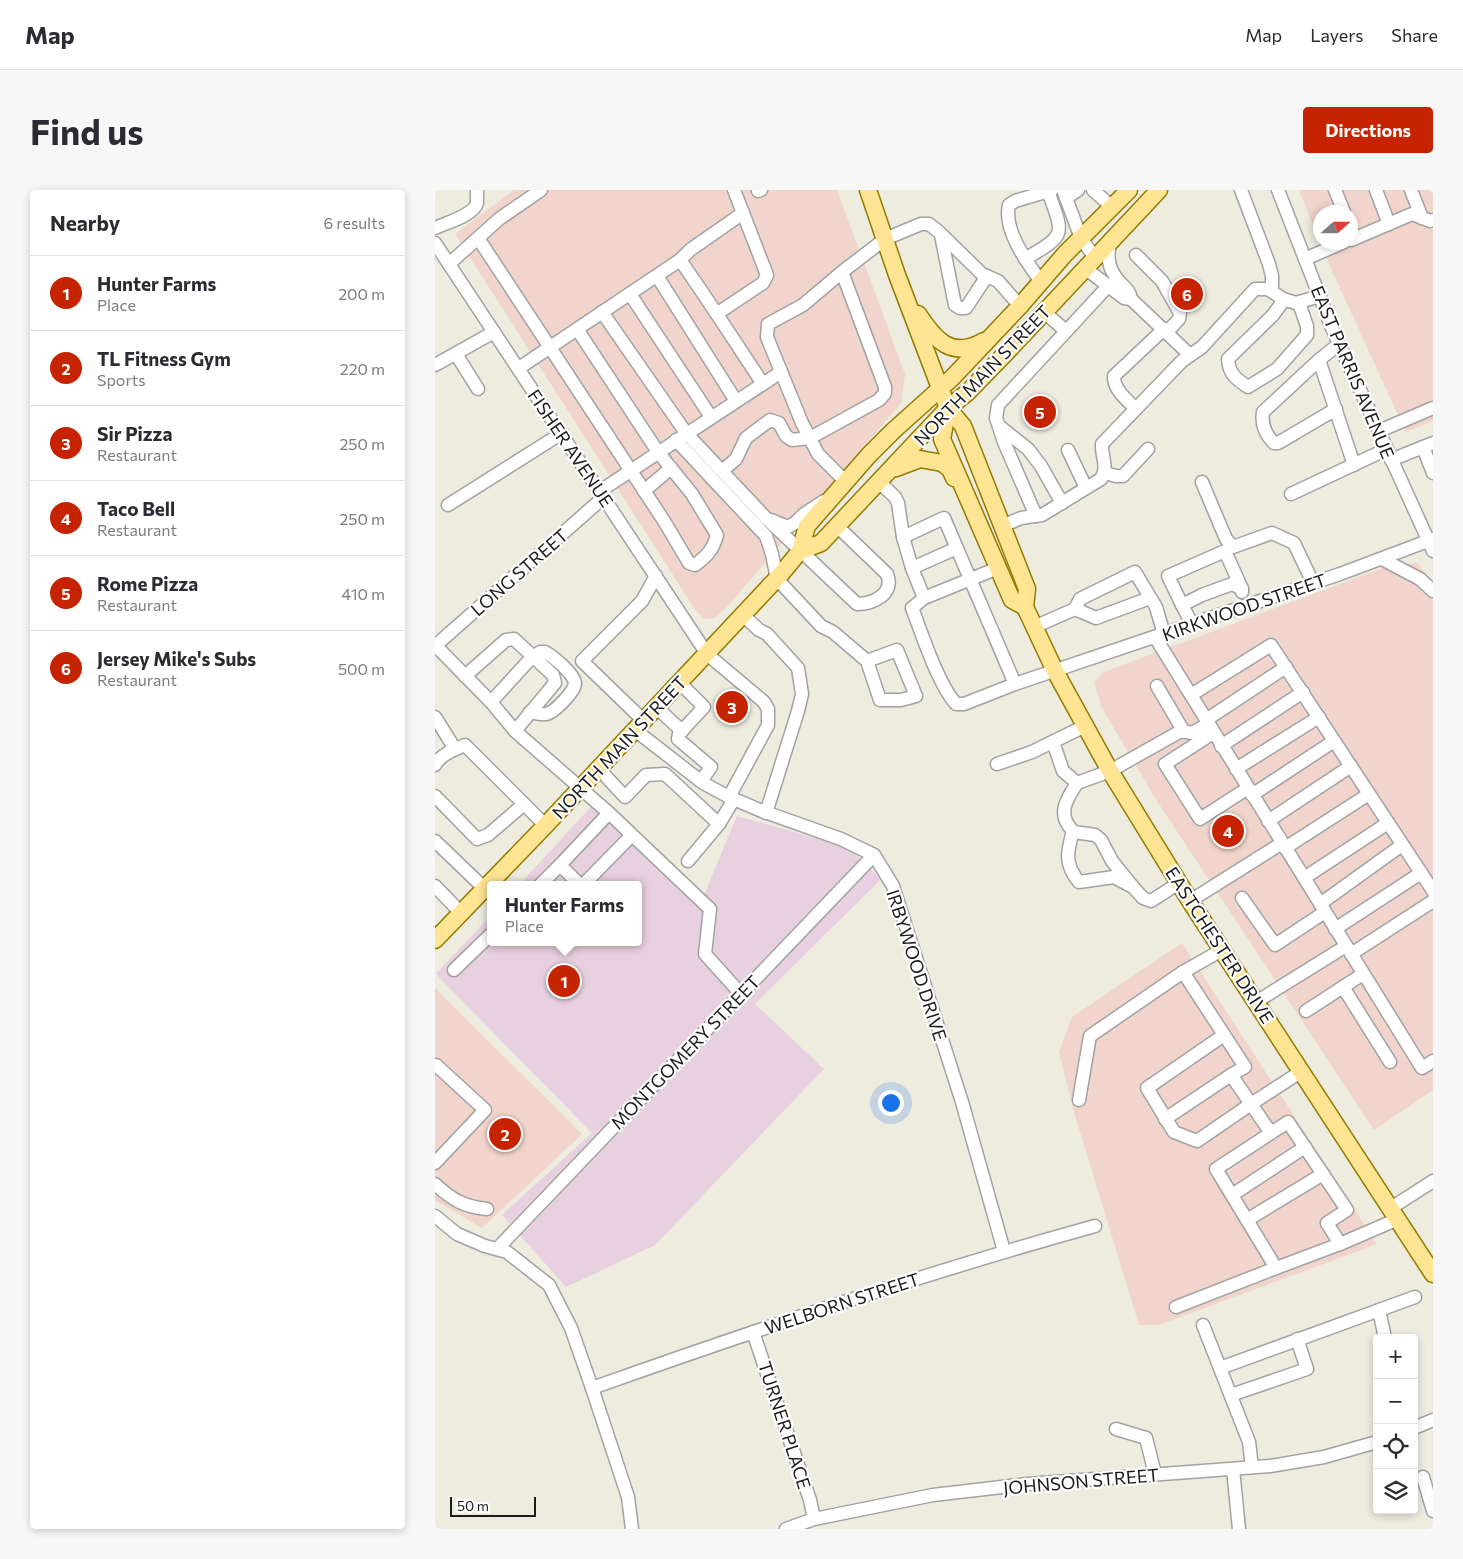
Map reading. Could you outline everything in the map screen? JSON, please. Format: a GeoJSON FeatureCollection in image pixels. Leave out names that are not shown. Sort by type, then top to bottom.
{"type":"FeatureCollection","features":[{"type":"Feature","properties":{"kind":"main road"},"geometry":{"type":"LineString","coordinates":[[868,190],[897,275],[948,408]]}},
{"type":"Feature","properties":{"kind":"main road","name":"NORTH MAIN STREET"},"geometry":{"type":"LineString","coordinates":[[493,881],[777,579],[800,551],[807,526],[840,488],[893,431],[952,378],[1081,238],[1129,190]]}},
{"type":"Feature","properties":{"kind":"main road","name":"NORTH MAIN STREET"},"geometry":{"type":"LineString","coordinates":[[800,551],[821,543],[948,408],[968,392],[1004,355],[1159,190]]}},
{"type":"Feature","properties":{"kind":"main road"},"geometry":{"type":"LineString","coordinates":[[897,275],[919,316],[940,342],[952,348],[961,349],[981,343],[990,337]]}},
{"type":"Feature","properties":{"kind":"main road","name":"EASTCHESTER DRIVE"},"geometry":{"type":"LineString","coordinates":[[948,408],[943,439],[1012,600],[1025,607]]}},
{"type":"Feature","properties":{"kind":"main road","name":"EASTCHESTER DRIVE"},"geometry":{"type":"LineString","coordinates":[[948,408],[963,426],[1003,526],[1027,589],[1025,607],[1055,671],[1110,771],[1190,901],[1433,1274]]}},
{"type":"Feature","properties":{"kind":"main road"},"geometry":{"type":"LineString","coordinates":[[891,469],[919,459],[942,463],[950,469],[963,502],[971,506]]}},
{"type":"Feature","properties":{"kind":"main road","name":"NORTH MAIN STREET"},"geometry":{"type":"LineString","coordinates":[[436,937],[485,889]]}},
{"type":"Feature","properties":{"kind":"street"},"geometry":{"type":"LineString","coordinates":[[435,228],[473,209],[477,204],[477,190]]}},
{"type":"Feature","properties":{"kind":"street"},"geometry":{"type":"LineString","coordinates":[[449,264],[499,219],[541,190]]}},
{"type":"Feature","properties":{"kind":"street"},"geometry":{"type":"LineString","coordinates":[[718,313],[763,283],[767,275],[734,190]]}},
{"type":"Feature","properties":{"kind":"street"},"geometry":{"type":"LineString","coordinates":[[1078,190],[1064,194],[1090,263],[1109,286],[1124,298],[1131,299],[1191,355]]}},
{"type":"Feature","properties":{"kind":"street"},"geometry":{"type":"LineString","coordinates":[[1093,190],[1113,207]]}},
{"type":"Feature","properties":{"kind":"street"},"geometry":{"type":"LineString","coordinates":[[1241,190],[1269,264],[1272,291]]}},
{"type":"Feature","properties":{"kind":"street","name":"EAST PARRIS AVENUE"},"geometry":{"type":"LineString","coordinates":[[1278,190],[1339,344],[1431,544]]}},
{"type":"Feature","properties":{"kind":"street"},"geometry":{"type":"LineString","coordinates":[[1335,190],[1341,205]]}},
{"type":"Feature","properties":{"kind":"street"},"geometry":{"type":"LineString","coordinates":[[1376,190],[1389,224]]}},
{"type":"Feature","properties":{"kind":"street"},"geometry":{"type":"LineString","coordinates":[[1411,190],[1427,219]]}},
{"type":"Feature","properties":{"kind":"street"},"geometry":{"type":"LineString","coordinates":[[1025,259],[1057,238],[1059,222],[1050,191],[1015,201],[1009,205],[1006,215],[1019,250],[1025,259],[1041,282]]}},
{"type":"Feature","properties":{"kind":"street"},"geometry":{"type":"LineString","coordinates":[[519,368],[681,260],[690,250],[743,213]]}},
{"type":"Feature","properties":{"kind":"street"},"geometry":{"type":"LineString","coordinates":[[1358,235],[1412,214],[1427,219]]}},
{"type":"Feature","properties":{"kind":"street"},"geometry":{"type":"LineString","coordinates":[[765,517],[788,527],[840,488],[817,454],[809,438],[767,337],[767,324],[803,305],[885,239],[921,224],[929,224],[982,274],[998,281],[1020,306]]}},
{"type":"Feature","properties":{"kind":"street"},"geometry":{"type":"LineString","coordinates":[[941,235],[955,305],[960,308],[966,308],[987,276]]}},
{"type":"Feature","properties":{"kind":"street"},"geometry":{"type":"LineString","coordinates":[[479,238],[631,470],[689,563],[695,565],[707,556],[714,546],[717,535],[692,494],[658,452],[577,330]]}},
{"type":"Feature","properties":{"kind":"street","name":"FISHER AVENUE"},"geometry":{"type":"LineString","coordinates":[[435,243],[707,654],[764,702],[768,709],[768,725],[719,824],[688,861]]}},
{"type":"Feature","properties":{"kind":"street"},"geometry":{"type":"LineString","coordinates":[[1110,243],[1107,258],[1117,279],[1130,291],[1131,299]]}},
{"type":"Feature","properties":{"kind":"street"},"geometry":{"type":"LineString","coordinates":[[1305,260],[1325,250]]}},
{"type":"Feature","properties":{"kind":"street"},"geometry":{"type":"LineString","coordinates":[[1136,255],[1162,281],[1180,314],[1179,319],[1114,376],[1114,382],[1120,392],[1136,409]]}},
{"type":"Feature","properties":{"kind":"street"},"geometry":{"type":"LineString","coordinates":[[681,260],[718,313],[725,327],[763,384]]}},
{"type":"Feature","properties":{"kind":"street"},"geometry":{"type":"LineString","coordinates":[[722,471],[736,459],[746,438],[770,420],[779,423],[786,436],[792,440],[809,438],[879,400],[885,392],[885,387],[843,272]]}},
{"type":"Feature","properties":{"kind":"street"},"geometry":{"type":"LineString","coordinates":[[657,276],[736,401]]}},
{"type":"Feature","properties":{"kind":"street"},"geometry":{"type":"LineString","coordinates":[[1036,516],[1004,442],[997,418],[999,405],[1109,286]]}},
{"type":"Feature","properties":{"kind":"street"},"geometry":{"type":"LineString","coordinates":[[1003,526],[1021,518],[1043,515],[1101,479],[1105,473],[1106,466],[1101,444],[1182,361],[1202,347],[1255,289],[1268,289],[1289,302],[1299,303],[1320,296]]}},
{"type":"Feature","properties":{"kind":"street"},"geometry":{"type":"LineString","coordinates":[[630,294],[711,417]]}},
{"type":"Feature","properties":{"kind":"street"},"geometry":{"type":"LineString","coordinates":[[1285,300],[1273,315],[1228,359],[1228,368],[1233,378],[1248,387],[1277,369],[1307,335],[1307,326],[1299,303]]}},
{"type":"Feature","properties":{"kind":"street"},"geometry":{"type":"LineString","coordinates":[[602,312],[681,436],[766,536],[777,579],[821,626],[833,632],[867,661],[881,700],[901,700],[916,696],[897,650],[867,661]]}},
{"type":"Feature","properties":{"kind":"street"},"geometry":{"type":"LineString","coordinates":[[1044,312],[1066,331]]}},
{"type":"Feature","properties":{"kind":"street"},"geometry":{"type":"LineString","coordinates":[[435,365],[495,332]]}},
{"type":"Feature","properties":{"kind":"street"},"geometry":{"type":"LineString","coordinates":[[1336,409],[1279,443],[1274,443],[1270,439],[1262,420],[1263,412],[1339,344]]}},
{"type":"Feature","properties":{"kind":"street"},"geometry":{"type":"LineString","coordinates":[[456,354],[477,389]]}},
{"type":"Feature","properties":{"kind":"street"},"geometry":{"type":"LineString","coordinates":[[1319,360],[1354,465]]}},
{"type":"Feature","properties":{"kind":"street","name":"LONG STREET"},"geometry":{"type":"LineString","coordinates":[[435,646],[602,494],[631,470],[781,372]]}},
{"type":"Feature","properties":{"kind":"street"},"geometry":{"type":"LineString","coordinates":[[1379,430],[1433,408]]}},
{"type":"Feature","properties":{"kind":"street"},"geometry":{"type":"LineString","coordinates":[[999,426],[1032,454],[1062,503]]}},
{"type":"Feature","properties":{"kind":"street"},"geometry":{"type":"LineString","coordinates":[[448,505],[562,433]]}},
{"type":"Feature","properties":{"kind":"street"},"geometry":{"type":"LineString","coordinates":[[681,436],[722,471],[765,517],[857,604],[865,604],[882,596],[888,588],[889,579],[887,574],[837,526]]}},
{"type":"Feature","properties":{"kind":"street"},"geometry":{"type":"LineString","coordinates":[[1291,494],[1354,465],[1428,445],[1433,473]]}},
{"type":"Feature","properties":{"kind":"street"},"geometry":{"type":"LineString","coordinates":[[1105,473],[1123,476],[1148,449]]}},
{"type":"Feature","properties":{"kind":"street"},"geometry":{"type":"LineString","coordinates":[[1068,450],[1086,488]]}},
{"type":"Feature","properties":{"kind":"street"},"geometry":{"type":"LineString","coordinates":[[644,491],[671,468]]}},
{"type":"Feature","properties":{"kind":"street"},"geometry":{"type":"LineString","coordinates":[[879,482],[895,497],[898,503],[903,538],[924,598],[998,568]]}},
{"type":"Feature","properties":{"kind":"street"},"geometry":{"type":"LineString","coordinates":[[1202,482],[1226,539],[1247,606]]}},
{"type":"Feature","properties":{"kind":"street"},"geometry":{"type":"LineString","coordinates":[[903,538],[944,518],[1015,684]]}},
{"type":"Feature","properties":{"kind":"street"},"geometry":{"type":"LineString","coordinates":[[1193,624],[1167,576],[1272,533],[1294,544],[1313,583]]}},
{"type":"Feature","properties":{"kind":"street","name":"KIRKWOOD STREET"},"geometry":{"type":"LineString","coordinates":[[924,598],[912,608],[922,635],[948,694],[957,704],[964,704],[1015,684],[1247,606],[1382,558],[1431,544]]}},
{"type":"Feature","properties":{"kind":"street"},"geometry":{"type":"LineString","coordinates":[[912,568],[957,548]]}},
{"type":"Feature","properties":{"kind":"street"},"geometry":{"type":"LineString","coordinates":[[1382,558],[1420,579],[1433,591]]}},
{"type":"Feature","properties":{"kind":"street"},"geometry":{"type":"LineString","coordinates":[[1034,627],[1135,572],[1153,602],[1159,635],[1221,746],[1422,1068],[1433,1061]]}},
{"type":"Feature","properties":{"kind":"street"},"geometry":{"type":"LineString","coordinates":[[656,576],[642,601],[582,661],[666,754],[701,781],[732,798],[766,813],[841,839],[874,855]]}},
{"type":"Feature","properties":{"kind":"street"},"geometry":{"type":"LineString","coordinates":[[1182,605],[1232,584],[1242,589]]}},
{"type":"Feature","properties":{"kind":"street"},"geometry":{"type":"LineString","coordinates":[[1077,604],[1096,618],[1153,602]]}},
{"type":"Feature","properties":{"kind":"street"},"geometry":{"type":"LineString","coordinates":[[743,615],[759,630],[767,634],[798,668],[803,694],[766,813]]}},
{"type":"Feature","properties":{"kind":"street"},"geometry":{"type":"LineString","coordinates":[[465,676],[506,640],[514,639],[553,675],[555,683],[515,731]]}},
{"type":"Feature","properties":{"kind":"street"},"geometry":{"type":"LineString","coordinates":[[1191,695],[1271,644],[1433,892]]}},
{"type":"Feature","properties":{"kind":"street"},"geometry":{"type":"LineString","coordinates":[[435,646],[491,702],[515,731],[609,813],[710,909],[705,954],[741,994]]}},
{"type":"Feature","properties":{"kind":"street"},"geometry":{"type":"LineString","coordinates":[[491,702],[532,657],[540,652],[545,652],[552,656],[573,677],[575,688],[554,711],[547,714],[531,712]]}},
{"type":"Feature","properties":{"kind":"street"},"geometry":{"type":"LineString","coordinates":[[1286,667],[1209,726],[1165,764],[1200,819],[1250,792],[1335,741]]}},
{"type":"Feature","properties":{"kind":"street"},"geometry":{"type":"LineString","coordinates":[[666,754],[704,707],[680,683]]}},
{"type":"Feature","properties":{"kind":"street"},"geometry":{"type":"LineString","coordinates":[[1157,686],[1184,732]]}},
{"type":"Feature","properties":{"kind":"street"},"geometry":{"type":"LineString","coordinates":[[1221,746],[1303,692]]}},
{"type":"Feature","properties":{"kind":"street"},"geometry":{"type":"LineString","coordinates":[[657,708],[711,767],[701,781]]}},
{"type":"Feature","properties":{"kind":"street"},"geometry":{"type":"LineString","coordinates":[[435,717],[455,749]]}},
{"type":"Feature","properties":{"kind":"street"},"geometry":{"type":"LineString","coordinates":[[1236,769],[1319,717]]}},
{"type":"Feature","properties":{"kind":"street"},"geometry":{"type":"LineString","coordinates":[[997,764],[1032,752],[1085,726]]}},
{"type":"Feature","properties":{"kind":"street"},"geometry":{"type":"LineString","coordinates":[[1179,883],[1151,900],[1143,898],[1113,861],[1101,840],[1095,834],[1080,834],[1073,831],[1064,820],[1063,813],[1067,799],[1077,783],[1110,771],[1181,731],[1192,733],[1209,726]]}},
{"type":"Feature","properties":{"kind":"street"},"geometry":{"type":"LineString","coordinates":[[1053,742],[1063,771],[1077,783]]}},
{"type":"Feature","properties":{"kind":"street"},"geometry":{"type":"LineString","coordinates":[[435,765],[436,762],[449,752],[465,744],[546,826]]}},
{"type":"Feature","properties":{"kind":"street"},"geometry":{"type":"LineString","coordinates":[[1269,821],[1351,766]]}},
{"type":"Feature","properties":{"kind":"street"},"geometry":{"type":"LineString","coordinates":[[599,769],[625,796],[646,775],[665,774],[719,824]]}},
{"type":"Feature","properties":{"kind":"street"},"geometry":{"type":"LineString","coordinates":[[1190,901],[1369,794]]}},
{"type":"Feature","properties":{"kind":"street"},"geometry":{"type":"LineString","coordinates":[[435,796],[477,839],[488,836],[524,804]]}},
{"type":"Feature","properties":{"kind":"street"},"geometry":{"type":"LineString","coordinates":[[544,881],[609,813]]}},
{"type":"Feature","properties":{"kind":"street"},"geometry":{"type":"LineString","coordinates":[[1304,878],[1388,823]]}},
{"type":"Feature","properties":{"kind":"street"},"geometry":{"type":"LineString","coordinates":[[1073,831],[1067,851],[1068,861],[1073,874],[1079,882],[1114,877],[1133,887]]}},
{"type":"Feature","properties":{"kind":"street"},"geometry":{"type":"LineString","coordinates":[[586,881],[632,835]]}},
{"type":"Feature","properties":{"kind":"street"},"geometry":{"type":"LineString","coordinates":[[435,841],[485,889]]}},
{"type":"Feature","properties":{"kind":"street"},"geometry":{"type":"LineString","coordinates":[[1242,898],[1275,945],[1403,845]]}},
{"type":"Feature","properties":{"kind":"street","name":"MONTGOMERY STREET"},"geometry":{"type":"LineString","coordinates":[[497,1249],[874,855]]}},
{"type":"Feature","properties":{"kind":"street","name":"IRBYWOOD DRIVE"},"geometry":{"type":"LineString","coordinates":[[874,855],[893,886],[961,1102],[1004,1251]]}},
{"type":"Feature","properties":{"kind":"street"},"geometry":{"type":"LineString","coordinates":[[560,865],[578,881]]}},
{"type":"Feature","properties":{"kind":"street"},"geometry":{"type":"LineString","coordinates":[[1335,928],[1421,873]]}},
{"type":"Feature","properties":{"kind":"street"},"geometry":{"type":"LineString","coordinates":[[435,886],[461,913]]}},
{"type":"Feature","properties":{"kind":"street"},"geometry":{"type":"LineString","coordinates":[[1256,1002],[1433,900]]}},
{"type":"Feature","properties":{"kind":"street"},"geometry":{"type":"LineString","coordinates":[[454,970],[487,937]]}},
{"type":"Feature","properties":{"kind":"street"},"geometry":{"type":"LineString","coordinates":[[1079,1100],[1090,1036],[1183,972],[1222,950]]}},
{"type":"Feature","properties":{"kind":"street"},"geometry":{"type":"LineString","coordinates":[[1165,1118],[1245,1067],[1183,972]]}},
{"type":"Feature","properties":{"kind":"street"},"geometry":{"type":"LineString","coordinates":[[1306,1012],[1363,974]]}},
{"type":"Feature","properties":{"kind":"street"},"geometry":{"type":"LineString","coordinates":[[1343,987],[1390,1062]]}},
{"type":"Feature","properties":{"kind":"street"},"geometry":{"type":"LineString","coordinates":[[1224,1035],[1147,1088],[1174,1132],[1197,1141],[1302,1071]]}},
{"type":"Feature","properties":{"kind":"street"},"geometry":{"type":"LineString","coordinates":[[435,1065],[485,1110],[435,1163]]}},
{"type":"Feature","properties":{"kind":"street"},"geometry":{"type":"LineString","coordinates":[[1231,1075],[1271,1133]]}},
{"type":"Feature","properties":{"kind":"street"},"geometry":{"type":"LineString","coordinates":[[1276,1268],[1216,1169],[1289,1122],[1347,1210],[1327,1223],[1339,1244]]}},
{"type":"Feature","properties":{"kind":"street"},"geometry":{"type":"LineString","coordinates":[[1232,1195],[1305,1148]]}},
{"type":"Feature","properties":{"kind":"street"},"geometry":{"type":"LineString","coordinates":[[1247,1220],[1323,1174]]}},
{"type":"Feature","properties":{"kind":"street"},"geometry":{"type":"LineString","coordinates":[[1176,1307],[1339,1244],[1394,1214],[1433,1181]]}},
{"type":"Feature","properties":{"kind":"street"},"geometry":{"type":"LineString","coordinates":[[435,1184],[458,1202],[471,1208],[487,1210]]}},
{"type":"Feature","properties":{"kind":"street"},"geometry":{"type":"LineString","coordinates":[[435,1216],[457,1234],[485,1246],[507,1252],[549,1285],[571,1328],[592,1388],[628,1497],[632,1529]]}},
{"type":"Feature","properties":{"kind":"street","name":"WELBORN STREET"},"geometry":{"type":"LineString","coordinates":[[592,1388],[753,1332],[1004,1251],[1095,1226]]}},
{"type":"Feature","properties":{"kind":"street"},"geometry":{"type":"LineString","coordinates":[[1220,1368],[1415,1297]]}},
{"type":"Feature","properties":{"kind":"street"},"geometry":{"type":"LineString","coordinates":[[1379,1310],[1384,1334]]}},
{"type":"Feature","properties":{"kind":"street"},"geometry":{"type":"LineString","coordinates":[[1203,1326],[1249,1442],[1252,1468]]}},
{"type":"Feature","properties":{"kind":"street","name":"TURNER PLACE"},"geometry":{"type":"LineString","coordinates":[[753,1332],[810,1500],[814,1519]]}},
{"type":"Feature","properties":{"kind":"street"},"geometry":{"type":"LineString","coordinates":[[1231,1395],[1307,1368],[1297,1339]]}},
{"type":"Feature","properties":{"kind":"street"},"geometry":{"type":"LineString","coordinates":[[1418,1426],[1433,1420]]}},
{"type":"Feature","properties":{"kind":"street"},"geometry":{"type":"LineString","coordinates":[[1116,1428],[1146,1438],[1155,1474]]}},
{"type":"Feature","properties":{"kind":"street","name":"JOHNSON STREET"},"geometry":{"type":"LineString","coordinates":[[787,1529],[814,1519],[933,1495],[1028,1484],[1270,1466],[1324,1457],[1373,1443]]}},
{"type":"Feature","properties":{"kind":"street"},"geometry":{"type":"LineString","coordinates":[[1233,1469],[1239,1529]]}},
{"type":"Feature","properties":{"kind":"street"},"geometry":{"type":"LineString","coordinates":[[1423,1476],[1433,1511]]}},
{"type":"Feature","properties":{"kind":"shaded area"},"geometry":{"type":"Polygon","coordinates":[[[514,190],[837,190],[905,374],[901,403],[727,607],[714,618],[705,619],[696,611],[455,234],[514,190]]]}},
{"type":"Feature","properties":{"kind":"shaded area"},"geometry":{"type":"Polygon","coordinates":[[[1299,190],[1433,190],[1433,421],[1406,432],[1323,250],[1358,250],[1358,205],[1313,205],[1313,224],[1299,190]]]}},
{"type":"Feature","properties":{"kind":"shaded area"},"geometry":{"type":"Polygon","coordinates":[[[1418,563],[1433,587],[1433,1090],[1374,1130],[1155,798],[1102,708],[1094,682],[1104,672],[1385,567],[1418,563]]]}},
{"type":"Feature","properties":{"kind":"shaded area"},"geometry":{"type":"Polygon","coordinates":[[[599,798],[704,895],[737,816],[848,847],[881,879],[755,1004],[824,1069],[655,1245],[566,1287],[502,1215],[592,1133],[436,974],[487,919],[487,946],[642,946],[642,881],[523,881],[599,798]]]}},
{"type":"Feature","properties":{"kind":"shaded area"},"geometry":{"type":"Polygon","coordinates":[[[1182,943],[1377,1244],[1159,1325],[1139,1325],[1074,1112],[1059,1052],[1072,1017],[1182,943]]]}},
{"type":"Feature","properties":{"kind":"shaded area"},"geometry":{"type":"Polygon","coordinates":[[[435,988],[582,1134],[482,1228],[435,1200],[435,988]]]}},
{"type":"Feature","properties":{"kind":"place","name":"Jersey Mike's Subs"},"geometry":{"type":"Point","coordinates":[1187,294]}},
{"type":"Feature","properties":{"kind":"place","name":"Rome Pizza"},"geometry":{"type":"Point","coordinates":[1040,412]}},
{"type":"Feature","properties":{"kind":"place","name":"Sir Pizza"},"geometry":{"type":"Point","coordinates":[732,707]}},
{"type":"Feature","properties":{"kind":"place","name":"Taco Bell"},"geometry":{"type":"Point","coordinates":[1228,831]}},
{"type":"Feature","properties":{"kind":"place","name":"Hunter Farms"},"geometry":{"type":"Point","coordinates":[564,981]}},
{"type":"Feature","properties":{"kind":"place","name":"TL Fitness Gym"},"geometry":{"type":"Point","coordinates":[505,1134]}}]}
